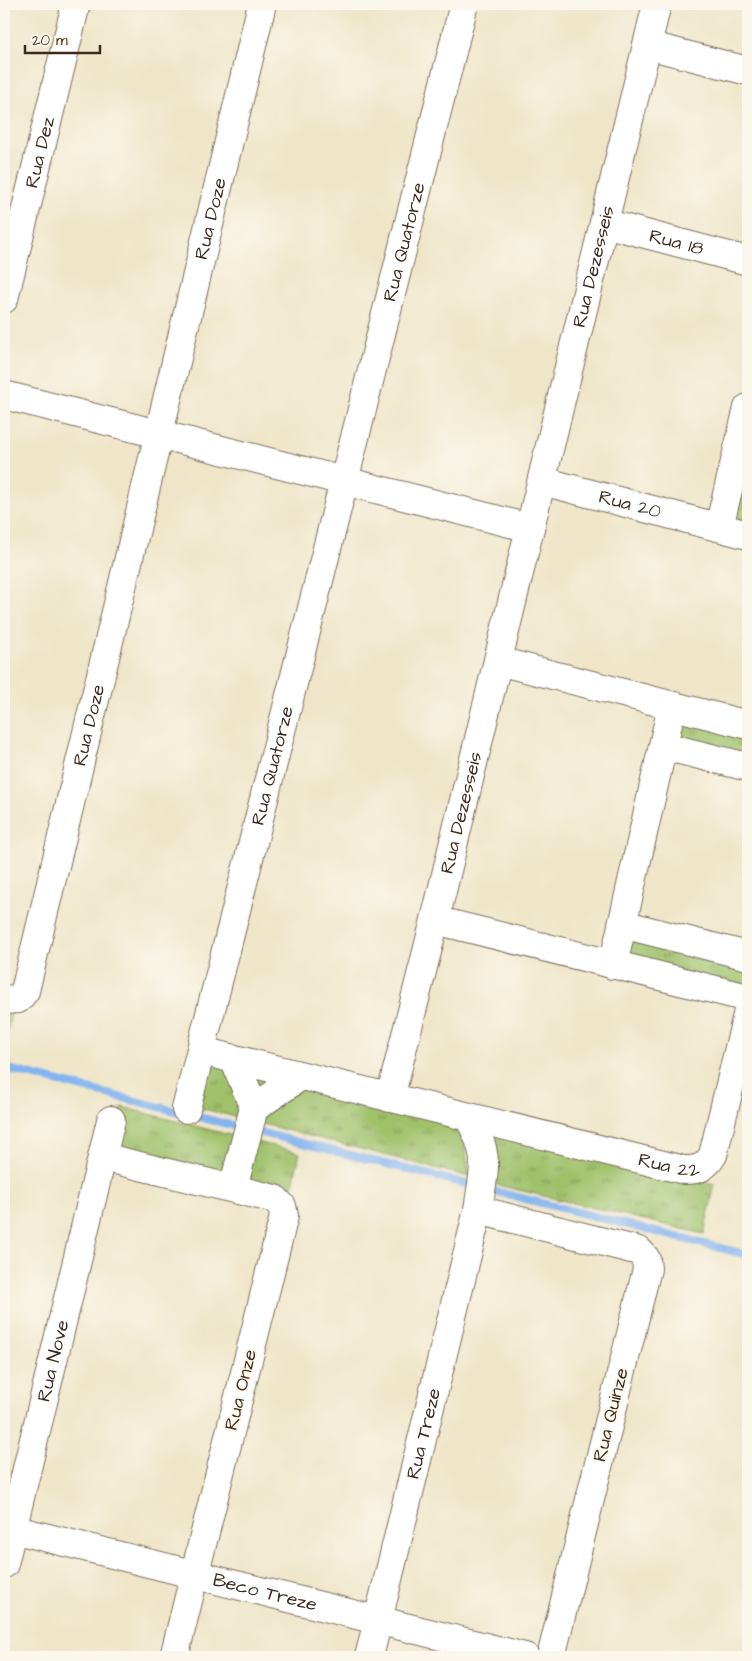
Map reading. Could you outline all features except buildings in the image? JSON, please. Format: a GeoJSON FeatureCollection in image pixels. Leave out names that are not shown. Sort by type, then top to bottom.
{"type":"FeatureCollection","features":[{"type":"Feature","properties":{"kind":"street","name":"Rua Dez"},"geometry":{"type":"LineString","coordinates":[[4,300],[76,4]]}},
{"type":"Feature","properties":{"kind":"street","name":"Rua Doze"},"geometry":{"type":"LineString","coordinates":[[4,1000],[18,999],[25,992],[262,4]]}},
{"type":"Feature","properties":{"kind":"street","name":"Rua Quatorze"},"geometry":{"type":"LineString","coordinates":[[186,1109],[464,4]]}},
{"type":"Feature","properties":{"kind":"street","name":"Rua Dezesseis"},"geometry":{"type":"LineString","coordinates":[[390,1098],[435,920],[657,4]]}},
{"type":"Feature","properties":{"kind":"street"},"geometry":{"type":"LineString","coordinates":[[647,45],[748,72]]}},
{"type":"Feature","properties":{"kind":"street","name":"Rua 18"},"geometry":{"type":"LineString","coordinates":[[604,223],[748,261]]}},
{"type":"Feature","properties":{"kind":"street"},"geometry":{"type":"LineString","coordinates":[[4,395],[530,528]]}},
{"type":"Feature","properties":{"kind":"street"},"geometry":{"type":"LineString","coordinates":[[719,527],[738,491],[748,408]]}},
{"type":"Feature","properties":{"kind":"street","name":"Rua 20"},"geometry":{"type":"LineString","coordinates":[[542,481],[748,535]]}},
{"type":"Feature","properties":{"kind":"street"},"geometry":{"type":"LineString","coordinates":[[498,661],[748,725]]}},
{"type":"Feature","properties":{"kind":"street"},"geometry":{"type":"LineString","coordinates":[[613,965],[672,706]]}},
{"type":"Feature","properties":{"kind":"street"},"geometry":{"type":"LineString","coordinates":[[663,746],[748,767]]}},
{"type":"Feature","properties":{"kind":"street","name":"Rua 22"},"geometry":{"type":"LineString","coordinates":[[390,1098],[684,1170],[698,1170],[714,1156],[748,1011],[747,1002],[740,996],[435,920]]}},
{"type":"Feature","properties":{"kind":"street"},"geometry":{"type":"LineString","coordinates":[[622,924],[748,956]]}},
{"type":"Feature","properties":{"kind":"street"},"geometry":{"type":"LineString","coordinates":[[202,1051],[390,1098]]}},
{"type":"Feature","properties":{"kind":"street"},"geometry":{"type":"LineString","coordinates":[[233,1188],[254,1112],[234,1059]]}},
{"type":"Feature","properties":{"kind":"street"},"geometry":{"type":"LineString","coordinates":[[254,1112],[302,1076]]}},
{"type":"Feature","properties":{"kind":"street","name":"Rua Treze"},"geometry":{"type":"LineString","coordinates":[[369,1657],[480,1195],[484,1150],[469,1118]]}},
{"type":"Feature","properties":{"kind":"street","name":"Rua Nove"},"geometry":{"type":"LineString","coordinates":[[4,1564],[8,1528],[111,1120]]}},
{"type":"Feature","properties":{"kind":"street","name":"Rua Onze"},"geometry":{"type":"LineString","coordinates":[[102,1157],[275,1199],[282,1206],[284,1216],[174,1657]]}},
{"type":"Feature","properties":{"kind":"street","name":"Rua Quinze"},"geometry":{"type":"LineString","coordinates":[[480,1195],[562,1231],[638,1251],[646,1259],[647,1269],[551,1657]]}},
{"type":"Feature","properties":{"kind":"street","name":"Beco Treze"},"geometry":{"type":"LineString","coordinates":[[8,1528],[525,1657]]}},
{"type":"Feature","properties":{"kind":"green space"},"geometry":{"type":"Polygon","coordinates":[[[739,496],[748,499],[748,527],[733,523],[739,496]]]}},
{"type":"Feature","properties":{"kind":"green space"},"geometry":{"type":"Polygon","coordinates":[[[677,714],[748,732],[748,759],[671,740],[677,714]]]}},
{"type":"Feature","properties":{"kind":"green space"},"geometry":{"type":"Polygon","coordinates":[[[628,932],[748,964],[748,990],[622,958],[628,932]]]}},
{"type":"Feature","properties":{"kind":"green space"},"geometry":{"type":"Polygon","coordinates":[[[4,1007],[12,1009],[4,1046],[4,1007]]]}},
{"type":"Feature","properties":{"kind":"green space"},"geometry":{"type":"Polygon","coordinates":[[[209,1059],[461,1124],[470,1177],[196,1107],[209,1059]]]}},
{"type":"Feature","properties":{"kind":"green space"},"geometry":{"type":"Polygon","coordinates":[[[122,1107],[300,1153],[291,1193],[111,1148],[122,1107]]]}},
{"type":"Feature","properties":{"kind":"green space"},"geometry":{"type":"Polygon","coordinates":[[[482,1129],[715,1184],[704,1234],[489,1183],[482,1129]]]}},
{"type":"Feature","properties":{"kind":"waterway"},"geometry":{"type":"LineString","coordinates":[[4,1068],[748,1255]]}}]}
